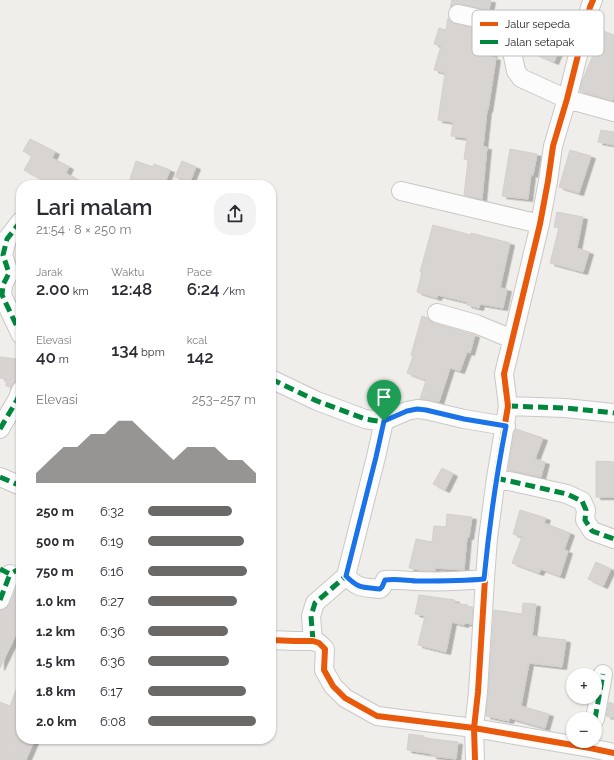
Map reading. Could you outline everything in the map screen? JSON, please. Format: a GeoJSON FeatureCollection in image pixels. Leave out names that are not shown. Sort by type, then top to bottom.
{"type":"FeatureCollection","features":[{"type":"Feature","properties":{"kind":"street"},"geometry":{"type":"LineString","coordinates":[[590,10],[593,0]]}},
{"type":"Feature","properties":{"kind":"street"},"geometry":{"type":"LineString","coordinates":[[458,14],[472,17]]}},
{"type":"Feature","properties":{"kind":"street"},"geometry":{"type":"LineString","coordinates":[[513,56],[516,71],[521,78],[567,99],[614,112]]}},
{"type":"Feature","properties":{"kind":"street"},"geometry":{"type":"LineString","coordinates":[[476,760],[474,728],[478,692],[484,579],[496,478],[506,426],[508,406],[504,374],[540,224],[553,146],[578,56]]}},
{"type":"Feature","properties":{"kind":"street"},"geometry":{"type":"LineString","coordinates":[[401,191],[540,224]]}},
{"type":"Feature","properties":{"kind":"street"},"geometry":{"type":"LineString","coordinates":[[16,227],[7,239],[3,255],[8,273],[3,285],[2,295],[16,324]]}},
{"type":"Feature","properties":{"kind":"street"},"geometry":{"type":"LineString","coordinates":[[437,313],[476,324],[512,339]]}},
{"type":"Feature","properties":{"kind":"street"},"geometry":{"type":"LineString","coordinates":[[276,381],[333,408],[365,419],[384,421],[407,411],[417,409],[506,426]]}},
{"type":"Feature","properties":{"kind":"street"},"geometry":{"type":"LineString","coordinates":[[0,429],[16,402]]}},
{"type":"Feature","properties":{"kind":"street"},"geometry":{"type":"LineString","coordinates":[[508,406],[565,408],[614,413]]}},
{"type":"Feature","properties":{"kind":"street"},"geometry":{"type":"LineString","coordinates":[[313,641],[311,616],[315,603],[346,576],[384,421]]}},
{"type":"Feature","properties":{"kind":"street"},"geometry":{"type":"LineString","coordinates":[[0,477],[16,484]]}},
{"type":"Feature","properties":{"kind":"street"},"geometry":{"type":"LineString","coordinates":[[496,478],[567,494],[582,501],[586,510],[585,520],[592,531],[614,539]]}},
{"type":"Feature","properties":{"kind":"street"},"geometry":{"type":"LineString","coordinates":[[0,600],[10,570]]}},
{"type":"Feature","properties":{"kind":"street"},"geometry":{"type":"LineString","coordinates":[[346,576],[354,584],[360,587],[380,589],[385,580],[392,579],[447,582],[484,579]]}},
{"type":"Feature","properties":{"kind":"street"},"geometry":{"type":"LineString","coordinates":[[276,640],[313,641],[319,643],[325,649],[324,670],[334,686],[345,698],[377,716],[566,741]]}},
{"type":"Feature","properties":{"kind":"street"},"geometry":{"type":"LineString","coordinates":[[601,748],[614,753]]}},
{"type":"Feature","properties":{"kind":"building"},"geometry":{"type":"Polygon","coordinates":[[[452,0],[491,0],[489,10],[460,4],[455,4],[450,7],[452,0]]]}},
{"type":"Feature","properties":{"kind":"building"},"geometry":{"type":"Polygon","coordinates":[[[448,18],[451,22],[456,24],[472,28],[472,56],[492,56],[496,58],[487,110],[483,147],[487,147],[482,199],[464,195],[468,160],[464,159],[467,138],[451,136],[453,122],[438,120],[445,73],[434,70],[441,46],[434,44],[439,28],[446,30],[448,18]]]}},
{"type":"Feature","properties":{"kind":"building"},"geometry":{"type":"Polygon","coordinates":[[[604,31],[614,35],[614,97],[612,101],[580,91],[582,81],[593,56],[604,56],[604,31]]]}},
{"type":"Feature","properties":{"kind":"building"},"geometry":{"type":"Polygon","coordinates":[[[540,56],[557,56],[554,62],[540,56]]]}},
{"type":"Feature","properties":{"kind":"building"},"geometry":{"type":"Polygon","coordinates":[[[601,130],[614,132],[614,145],[598,142],[601,130]]]}},
{"type":"Feature","properties":{"kind":"building"},"geometry":{"type":"Polygon","coordinates":[[[30,139],[55,152],[52,158],[69,167],[66,173],[78,180],[43,180],[24,170],[32,156],[23,151],[30,139]]]}},
{"type":"Feature","properties":{"kind":"building"},"geometry":{"type":"Polygon","coordinates":[[[510,149],[537,154],[533,175],[531,174],[528,199],[502,196],[510,149]]]}},
{"type":"Feature","properties":{"kind":"building"},"geometry":{"type":"Polygon","coordinates":[[[570,150],[591,156],[579,193],[559,187],[570,150]]]}},
{"type":"Feature","properties":{"kind":"building"},"geometry":{"type":"Polygon","coordinates":[[[136,161],[153,167],[154,164],[170,170],[166,180],[130,180],[136,161]]]}},
{"type":"Feature","properties":{"kind":"building"},"geometry":{"type":"Polygon","coordinates":[[[182,161],[196,167],[191,180],[184,180],[175,177],[182,161]]]}},
{"type":"Feature","properties":{"kind":"building"},"geometry":{"type":"Polygon","coordinates":[[[557,212],[583,217],[577,248],[589,252],[583,272],[550,263],[559,228],[554,227],[557,212]]]}},
{"type":"Feature","properties":{"kind":"building"},"geometry":{"type":"Polygon","coordinates":[[[433,225],[510,243],[500,288],[507,289],[503,308],[480,304],[479,308],[467,305],[467,302],[438,295],[437,298],[417,292],[422,272],[420,272],[433,225]]]}},
{"type":"Feature","properties":{"kind":"building"},"geometry":{"type":"Polygon","coordinates":[[[422,316],[428,318],[434,323],[475,335],[470,353],[467,352],[460,371],[450,368],[439,402],[420,399],[426,380],[407,373],[413,356],[411,355],[422,316]]]}},
{"type":"Feature","properties":{"kind":"building"},"geometry":{"type":"Polygon","coordinates":[[[0,357],[16,359],[16,382],[11,387],[6,386],[6,379],[0,378],[0,357]]]}},
{"type":"Feature","properties":{"kind":"building"},"geometry":{"type":"Polygon","coordinates":[[[516,429],[543,438],[535,459],[545,462],[541,477],[508,470],[514,432],[516,429]]]}},
{"type":"Feature","properties":{"kind":"building"},"geometry":{"type":"Polygon","coordinates":[[[596,461],[614,462],[614,497],[596,497],[596,461]]]}},
{"type":"Feature","properties":{"kind":"building"},"geometry":{"type":"Polygon","coordinates":[[[442,468],[453,474],[445,490],[433,484],[442,468]]]}},
{"type":"Feature","properties":{"kind":"building"},"geometry":{"type":"Polygon","coordinates":[[[520,510],[546,518],[544,523],[570,533],[564,550],[568,551],[560,576],[541,569],[539,573],[512,563],[522,537],[513,534],[520,510]]]}},
{"type":"Feature","properties":{"kind":"building"},"geometry":{"type":"Polygon","coordinates":[[[447,514],[472,517],[469,537],[467,537],[464,570],[435,568],[435,571],[425,571],[409,568],[416,539],[432,542],[434,526],[446,527],[447,514]]]}},
{"type":"Feature","properties":{"kind":"building"},"geometry":{"type":"Polygon","coordinates":[[[596,562],[611,569],[603,586],[588,579],[596,562]]]}},
{"type":"Feature","properties":{"kind":"building"},"geometry":{"type":"Polygon","coordinates":[[[16,588],[16,634],[0,668],[0,610],[6,608],[10,604],[16,588]]]}},
{"type":"Feature","properties":{"kind":"building"},"geometry":{"type":"Polygon","coordinates":[[[419,595],[455,600],[454,603],[468,605],[467,607],[473,608],[472,624],[465,623],[464,625],[452,622],[446,652],[418,645],[425,616],[415,614],[419,595]]]}},
{"type":"Feature","properties":{"kind":"building"},"geometry":{"type":"Polygon","coordinates":[[[523,603],[536,604],[532,636],[566,640],[562,667],[529,663],[521,706],[549,714],[545,728],[510,718],[509,721],[486,716],[494,610],[522,614],[523,603]]]}},
{"type":"Feature","properties":{"kind":"building"},"geometry":{"type":"Polygon","coordinates":[[[16,690],[16,744],[33,744],[26,760],[0,760],[0,702],[10,706],[16,690]]]}},
{"type":"Feature","properties":{"kind":"building"},"geometry":{"type":"Polygon","coordinates":[[[609,702],[614,704],[614,718],[606,716],[609,702]]]}},
{"type":"Feature","properties":{"kind":"building"},"geometry":{"type":"Polygon","coordinates":[[[409,734],[424,736],[424,738],[458,742],[456,759],[432,756],[432,754],[407,750],[409,734]]]}},
{"type":"Feature","properties":{"kind":"marked path"},"geometry":{"type":"LineString","coordinates":[[16,227],[7,239],[3,255],[9,273],[3,285],[2,295],[16,324]]}},
{"type":"Feature","properties":{"kind":"marked path"},"geometry":{"type":"LineString","coordinates":[[276,381],[317,401],[365,419],[384,421],[407,411],[417,409],[506,426]]}},
{"type":"Feature","properties":{"kind":"marked path"},"geometry":{"type":"LineString","coordinates":[[0,429],[16,402]]}},
{"type":"Feature","properties":{"kind":"marked path"},"geometry":{"type":"LineString","coordinates":[[508,406],[565,408],[614,413]]}},
{"type":"Feature","properties":{"kind":"marked path"},"geometry":{"type":"LineString","coordinates":[[313,641],[311,616],[315,603],[346,576],[384,421]]}},
{"type":"Feature","properties":{"kind":"marked path"},"geometry":{"type":"LineString","coordinates":[[0,477],[16,484]]}},
{"type":"Feature","properties":{"kind":"marked path"},"geometry":{"type":"LineString","coordinates":[[496,478],[567,494],[582,501],[586,510],[585,520],[592,531],[614,539]]}},
{"type":"Feature","properties":{"kind":"marked path"},"geometry":{"type":"LineString","coordinates":[[0,569],[10,574],[16,571]]}},
{"type":"Feature","properties":{"kind":"marked path"},"geometry":{"type":"LineString","coordinates":[[0,600],[10,574]]}},
{"type":"Feature","properties":{"kind":"marked path"},"geometry":{"type":"LineString","coordinates":[[346,576],[361,587],[380,589],[385,580],[459,581],[485,579]]}},
{"type":"Feature","properties":{"kind":"marked path"},"geometry":{"type":"LineString","coordinates":[[596,712],[603,674]]}},
{"type":"Feature","properties":{"kind":"cycle path"},"geometry":{"type":"LineString","coordinates":[[589,10],[593,0]]}},
{"type":"Feature","properties":{"kind":"cycle path"},"geometry":{"type":"LineString","coordinates":[[475,760],[474,728],[478,692],[488,538],[508,406],[504,374],[540,224],[553,146],[578,56]]}},
{"type":"Feature","properties":{"kind":"cycle path"},"geometry":{"type":"LineString","coordinates":[[276,640],[313,641],[319,643],[325,649],[324,670],[333,686],[345,698],[377,716],[474,728],[614,753]]}},
{"type":"Feature","properties":{"kind":"route"},"geometry":{"type":"LineString","coordinates":[[417,409],[506,426],[496,478],[484,579],[447,582],[392,579],[385,580],[380,589],[360,587],[354,584],[346,576],[384,421],[407,411],[417,409]]}}]}
